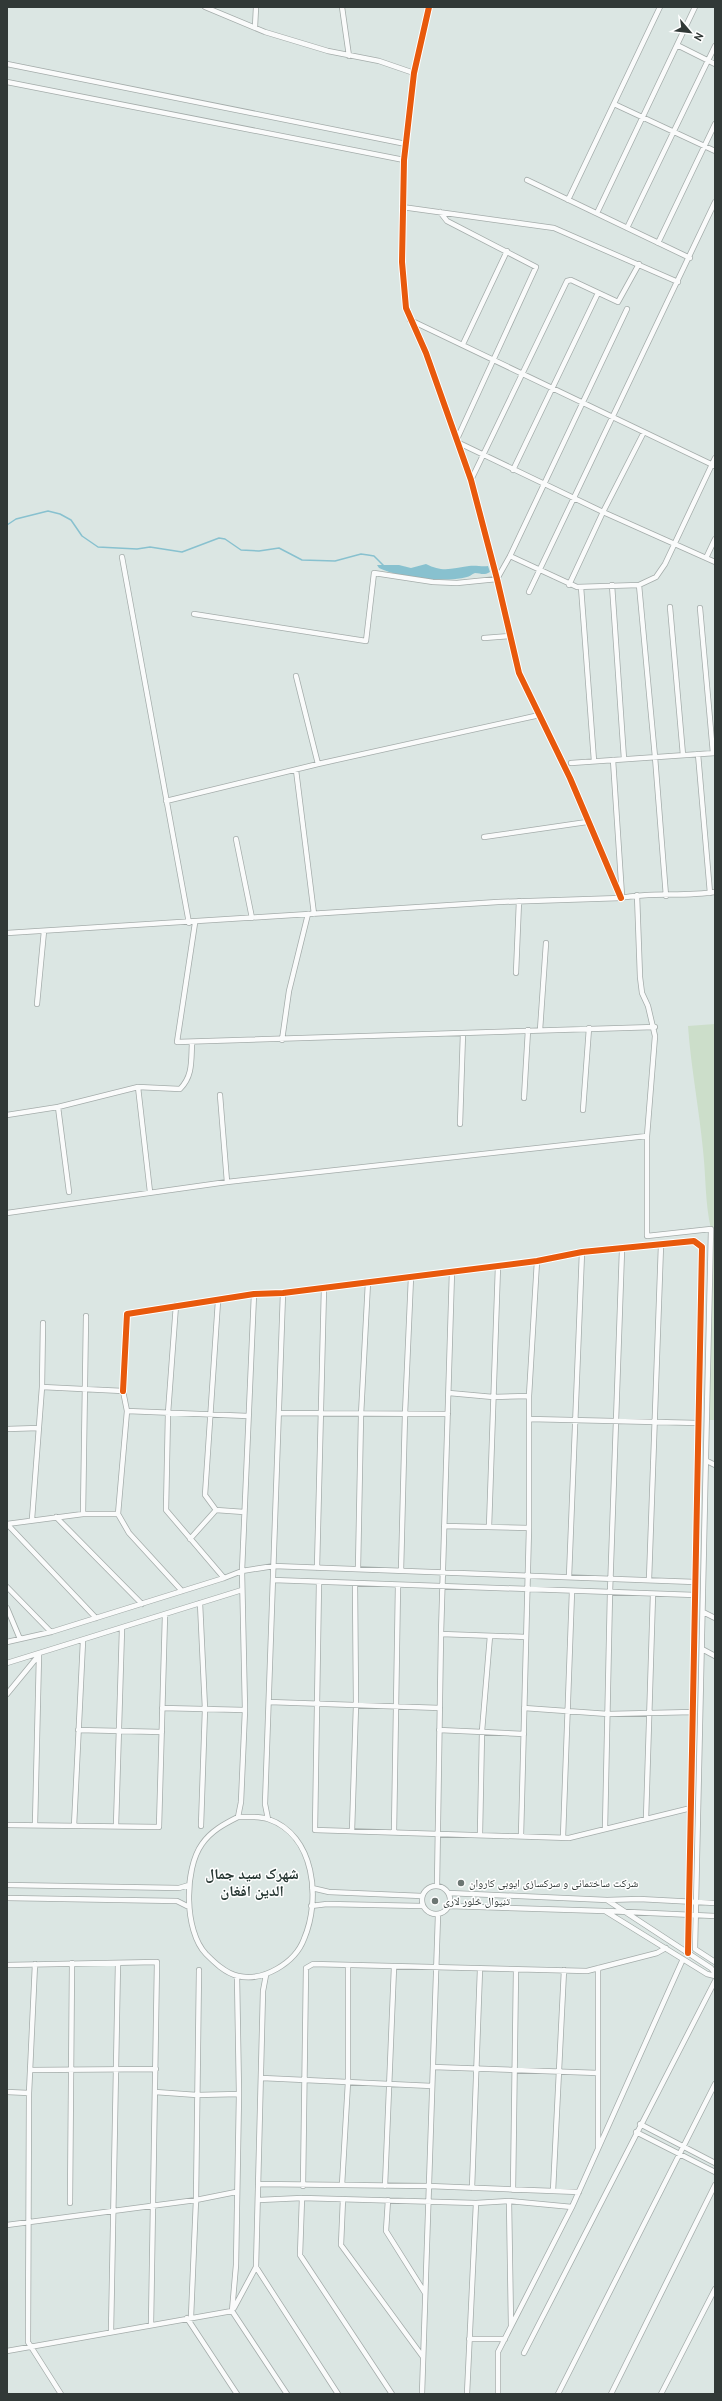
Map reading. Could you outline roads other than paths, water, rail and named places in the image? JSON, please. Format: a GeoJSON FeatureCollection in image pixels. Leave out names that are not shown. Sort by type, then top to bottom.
{"type":"FeatureCollection","features":[{"type":"Feature","properties":{"kind":"street"},"geometry":{"type":"LineString","coordinates":[[205,7],[255,27],[349,56],[379,61],[414,72]]}},
{"type":"Feature","properties":{"kind":"street"},"geometry":{"type":"LineString","coordinates":[[255,27],[256,7]]}},
{"type":"Feature","properties":{"kind":"street"},"geometry":{"type":"LineString","coordinates":[[342,7],[349,56]]}},
{"type":"Feature","properties":{"kind":"street"},"geometry":{"type":"LineString","coordinates":[[429,7],[414,72],[404,160],[402,262],[406,308],[410,320],[426,353],[471,480],[497,578],[519,673],[570,778],[587,822],[622,898]]}},
{"type":"Feature","properties":{"kind":"street"},"geometry":{"type":"LineString","coordinates":[[568,200],[660,7]]}},
{"type":"Feature","properties":{"kind":"street"},"geometry":{"type":"LineString","coordinates":[[597,213],[644,117],[695,7]]}},
{"type":"Feature","properties":{"kind":"street"},"geometry":{"type":"LineString","coordinates":[[677,45],[715,64]]}},
{"type":"Feature","properties":{"kind":"street"},"geometry":{"type":"LineString","coordinates":[[627,228],[715,46]]}},
{"type":"Feature","properties":{"kind":"street"},"geometry":{"type":"LineString","coordinates":[[7,64],[406,144]]}},
{"type":"Feature","properties":{"kind":"street"},"geometry":{"type":"LineString","coordinates":[[7,82],[404,160]]}},
{"type":"Feature","properties":{"kind":"street"},"geometry":{"type":"LineString","coordinates":[[614,104],[715,152]]}},
{"type":"Feature","properties":{"kind":"street"},"geometry":{"type":"LineString","coordinates":[[658,243],[715,124]]}},
{"type":"Feature","properties":{"kind":"street"},"geometry":{"type":"LineString","coordinates":[[527,180],[690,258]]}},
{"type":"Feature","properties":{"kind":"street"},"geometry":{"type":"LineString","coordinates":[[529,592],[612,417],[690,258],[715,202]]}},
{"type":"Feature","properties":{"kind":"street"},"geometry":{"type":"LineString","coordinates":[[402,207],[554,228],[678,282]]}},
{"type":"Feature","properties":{"kind":"street"},"geometry":{"type":"LineString","coordinates":[[440,212],[447,222],[536,267],[493,359],[458,441]]}},
{"type":"Feature","properties":{"kind":"street"},"geometry":{"type":"LineString","coordinates":[[463,344],[507,251]]}},
{"type":"Feature","properties":{"kind":"street"},"geometry":{"type":"LineString","coordinates":[[471,480],[567,281],[571,280],[618,302],[638,264]]}},
{"type":"Feature","properties":{"kind":"street"},"geometry":{"type":"LineString","coordinates":[[513,470],[598,293]]}},
{"type":"Feature","properties":{"kind":"street"},"geometry":{"type":"LineString","coordinates":[[497,578],[510,556],[545,484],[627,309]]}},
{"type":"Feature","properties":{"kind":"street"},"geometry":{"type":"LineString","coordinates":[[410,320],[463,344],[713,466]]}},
{"type":"Feature","properties":{"kind":"street"},"geometry":{"type":"LineString","coordinates":[[569,585],[603,512],[644,432]]}},
{"type":"Feature","properties":{"kind":"street"},"geometry":{"type":"LineString","coordinates":[[458,441],[483,455],[574,499],[715,562]]}},
{"type":"Feature","properties":{"kind":"street"},"geometry":{"type":"LineString","coordinates":[[510,556],[569,585],[581,588],[612,585],[639,585],[656,577],[675,544],[713,466],[715,458]]}},
{"type":"Feature","properties":{"kind":"street"},"geometry":{"type":"LineString","coordinates":[[706,558],[715,539]]}},
{"type":"Feature","properties":{"kind":"street"},"geometry":{"type":"LineString","coordinates":[[122,557],[166,801],[192,923],[176,1039],[177,1042],[192,1043],[528,1030],[655,1027]]}},
{"type":"Feature","properties":{"kind":"street"},"geometry":{"type":"LineString","coordinates":[[194,614],[366,641],[374,573],[433,582],[457,583],[497,578]]}},
{"type":"Feature","properties":{"kind":"street"},"geometry":{"type":"LineString","coordinates":[[612,585],[624,759]]}},
{"type":"Feature","properties":{"kind":"street"},"geometry":{"type":"LineString","coordinates":[[639,585],[666,896]]}},
{"type":"Feature","properties":{"kind":"street"},"geometry":{"type":"LineString","coordinates":[[581,588],[594,761]]}},
{"type":"Feature","properties":{"kind":"street"},"geometry":{"type":"LineString","coordinates":[[670,607],[683,755]]}},
{"type":"Feature","properties":{"kind":"street"},"geometry":{"type":"LineString","coordinates":[[571,763],[714,753],[700,608]]}},
{"type":"Feature","properties":{"kind":"street"},"geometry":{"type":"LineString","coordinates":[[484,638],[511,636]]}},
{"type":"Feature","properties":{"kind":"street"},"geometry":{"type":"LineString","coordinates":[[296,676],[318,764]]}},
{"type":"Feature","properties":{"kind":"street"},"geometry":{"type":"LineString","coordinates":[[166,801],[318,764],[535,716]]}},
{"type":"Feature","properties":{"kind":"street"},"geometry":{"type":"LineString","coordinates":[[7,933],[192,923],[519,901],[622,898],[637,895],[688,896],[712,893],[698,754]]}},
{"type":"Feature","properties":{"kind":"street"},"geometry":{"type":"LineString","coordinates":[[613,760],[622,898]]}},
{"type":"Feature","properties":{"kind":"street"},"geometry":{"type":"LineString","coordinates":[[282,1040],[289,991],[311,914],[296,770]]}},
{"type":"Feature","properties":{"kind":"street"},"geometry":{"type":"LineString","coordinates":[[484,837],[587,822]]}},
{"type":"Feature","properties":{"kind":"street"},"geometry":{"type":"LineString","coordinates":[[236,839],[252,918]]}},
{"type":"Feature","properties":{"kind":"street"},"geometry":{"type":"LineString","coordinates":[[637,895],[637,947],[641,988],[655,1027],[647,1136],[647,1236],[712,1229],[695,1948],[715,1962]]}},
{"type":"Feature","properties":{"kind":"street"},"geometry":{"type":"LineString","coordinates":[[516,973],[519,901]]}},
{"type":"Feature","properties":{"kind":"street"},"geometry":{"type":"LineString","coordinates":[[37,1004],[44,931]]}},
{"type":"Feature","properties":{"kind":"street"},"geometry":{"type":"LineString","coordinates":[[540,1030],[546,943]]}},
{"type":"Feature","properties":{"kind":"street"},"geometry":{"type":"LineString","coordinates":[[584,1110],[589,1028]]}},
{"type":"Feature","properties":{"kind":"street"},"geometry":{"type":"LineString","coordinates":[[524,1098],[528,1030]]}},
{"type":"Feature","properties":{"kind":"street"},"geometry":{"type":"LineString","coordinates":[[460,1124],[463,1033]]}},
{"type":"Feature","properties":{"kind":"street"},"geometry":{"type":"LineString","coordinates":[[7,1115],[58,1107],[138,1087],[180,1088],[188,1080],[190,1073],[192,1043]]}},
{"type":"Feature","properties":{"kind":"street"},"geometry":{"type":"LineString","coordinates":[[138,1087],[150,1192]]}},
{"type":"Feature","properties":{"kind":"street"},"geometry":{"type":"LineString","coordinates":[[220,1095],[227,1182]]}},
{"type":"Feature","properties":{"kind":"street"},"geometry":{"type":"LineString","coordinates":[[58,1107],[69,1192]]}},
{"type":"Feature","properties":{"kind":"street"},"geometry":{"type":"LineString","coordinates":[[7,1213],[227,1182],[647,1136]]}},
{"type":"Feature","properties":{"kind":"street"},"geometry":{"type":"LineString","coordinates":[[182,1591],[129,1533],[118,1514],[127,1411],[123,1391],[127,1314],[176,1305],[218,1301],[254,1294],[283,1293],[537,1261],[582,1252],[622,1250],[694,1241],[702,1247],[688,1953]]}},
{"type":"Feature","properties":{"kind":"street"},"geometry":{"type":"LineString","coordinates":[[649,1580],[661,1245]]}},
{"type":"Feature","properties":{"kind":"street"},"geometry":{"type":"LineString","coordinates":[[605,1829],[610,1592],[612,1579],[622,1250]]}},
{"type":"Feature","properties":{"kind":"street"},"geometry":{"type":"LineString","coordinates":[[569,1577],[574,1418],[582,1252]]}},
{"type":"Feature","properties":{"kind":"street"},"geometry":{"type":"LineString","coordinates":[[521,1836],[529,1528],[529,1396],[537,1261]]}},
{"type":"Feature","properties":{"kind":"street"},"geometry":{"type":"LineString","coordinates":[[489,1527],[498,1266]]}},
{"type":"Feature","properties":{"kind":"street"},"geometry":{"type":"LineString","coordinates":[[437,1886],[441,1634],[452,1272]]}},
{"type":"Feature","properties":{"kind":"street"},"geometry":{"type":"LineString","coordinates":[[401,1571],[405,1414],[411,1277]]}},
{"type":"Feature","properties":{"kind":"street"},"geometry":{"type":"LineString","coordinates":[[358,1570],[361,1415],[368,1282]]}},
{"type":"Feature","properties":{"kind":"street"},"geometry":{"type":"LineString","coordinates":[[317,1568],[324,1288]]}},
{"type":"Feature","properties":{"kind":"street"},"geometry":{"type":"LineString","coordinates":[[268,1819],[265,1804],[283,1293]]}},
{"type":"Feature","properties":{"kind":"street"},"geometry":{"type":"LineString","coordinates":[[238,1817],[241,1802],[245,1710],[242,1571],[254,1294]]}},
{"type":"Feature","properties":{"kind":"street"},"geometry":{"type":"LineString","coordinates":[[216,1510],[206,1495],[209,1415],[218,1301]]}},
{"type":"Feature","properties":{"kind":"street"},"geometry":{"type":"LineString","coordinates":[[176,1305],[168,1413],[166,1510],[224,1578]]}},
{"type":"Feature","properties":{"kind":"street"},"geometry":{"type":"LineString","coordinates":[[83,1514],[86,1316]]}},
{"type":"Feature","properties":{"kind":"street"},"geometry":{"type":"LineString","coordinates":[[32,1520],[42,1387],[43,1324]]}},
{"type":"Feature","properties":{"kind":"street"},"geometry":{"type":"LineString","coordinates":[[42,1387],[84,1391],[123,1391]]}},
{"type":"Feature","properties":{"kind":"street"},"geometry":{"type":"LineString","coordinates":[[449,1393],[493,1397],[529,1396]]}},
{"type":"Feature","properties":{"kind":"street"},"geometry":{"type":"LineString","coordinates":[[127,1411],[248,1416]]}},
{"type":"Feature","properties":{"kind":"street"},"geometry":{"type":"LineString","coordinates":[[279,1413],[361,1415],[448,1414]]}},
{"type":"Feature","properties":{"kind":"street"},"geometry":{"type":"LineString","coordinates":[[529,1419],[574,1418],[616,1422],[698,1423]]}},
{"type":"Feature","properties":{"kind":"street"},"geometry":{"type":"LineString","coordinates":[[7,1429],[39,1428]]}},
{"type":"Feature","properties":{"kind":"street"},"geometry":{"type":"LineString","coordinates":[[707,1461],[715,1465]]}},
{"type":"Feature","properties":{"kind":"street"},"geometry":{"type":"LineString","coordinates":[[216,1510],[244,1512]]}},
{"type":"Feature","properties":{"kind":"street"},"geometry":{"type":"LineString","coordinates":[[190,1539],[216,1510]]}},
{"type":"Feature","properties":{"kind":"street"},"geometry":{"type":"LineString","coordinates":[[7,1524],[83,1514],[118,1514]]}},
{"type":"Feature","properties":{"kind":"street"},"geometry":{"type":"LineString","coordinates":[[56,1517],[142,1604]]}},
{"type":"Feature","properties":{"kind":"street"},"geometry":{"type":"LineString","coordinates":[[7,1524],[96,1618]]}},
{"type":"Feature","properties":{"kind":"street"},"geometry":{"type":"LineString","coordinates":[[444,1526],[529,1528]]}},
{"type":"Feature","properties":{"kind":"street"},"geometry":{"type":"LineString","coordinates":[[7,1642],[51,1632],[242,1571],[274,1566],[695,1582]]}},
{"type":"Feature","properties":{"kind":"street"},"geometry":{"type":"LineString","coordinates":[[273,1580],[695,1595]]}},
{"type":"Feature","properties":{"kind":"street"},"geometry":{"type":"LineString","coordinates":[[319,1582],[315,1830],[563,1837],[605,1829],[691,1808]]}},
{"type":"Feature","properties":{"kind":"street"},"geometry":{"type":"LineString","coordinates":[[352,1831],[356,1705],[356,1583]]}},
{"type":"Feature","properties":{"kind":"street"},"geometry":{"type":"LineString","coordinates":[[394,1832],[398,1585]]}},
{"type":"Feature","properties":{"kind":"street"},"geometry":{"type":"LineString","coordinates":[[7,1587],[51,1632]]}},
{"type":"Feature","properties":{"kind":"street"},"geometry":{"type":"LineString","coordinates":[[7,1663],[39,1655],[165,1616],[242,1590]]}},
{"type":"Feature","properties":{"kind":"street"},"geometry":{"type":"LineString","coordinates":[[563,1837],[572,1591]]}},
{"type":"Feature","properties":{"kind":"street"},"geometry":{"type":"LineString","coordinates":[[646,1819],[653,1594]]}},
{"type":"Feature","properties":{"kind":"street"},"geometry":{"type":"LineString","coordinates":[[200,1603],[205,1709],[201,1826]]}},
{"type":"Feature","properties":{"kind":"street"},"geometry":{"type":"LineString","coordinates":[[7,1608],[20,1639]]}},
{"type":"Feature","properties":{"kind":"street"},"geometry":{"type":"LineString","coordinates":[[703,1612],[715,1618]]}},
{"type":"Feature","properties":{"kind":"street"},"geometry":{"type":"LineString","coordinates":[[7,1825],[159,1827],[165,1616]]}},
{"type":"Feature","properties":{"kind":"street"},"geometry":{"type":"LineString","coordinates":[[116,1826],[122,1629]]}},
{"type":"Feature","properties":{"kind":"street"},"geometry":{"type":"LineString","coordinates":[[441,1634],[526,1637]]}},
{"type":"Feature","properties":{"kind":"street"},"geometry":{"type":"LineString","coordinates":[[480,1834],[482,1732],[490,1636]]}},
{"type":"Feature","properties":{"kind":"street"},"geometry":{"type":"LineString","coordinates":[[74,1826],[83,1641]]}},
{"type":"Feature","properties":{"kind":"street"},"geometry":{"type":"LineString","coordinates":[[702,1649],[715,1656]]}},
{"type":"Feature","properties":{"kind":"street"},"geometry":{"type":"LineString","coordinates":[[7,1694],[39,1655]]}},
{"type":"Feature","properties":{"kind":"street"},"geometry":{"type":"LineString","coordinates":[[36,1825],[39,1655]]}},
{"type":"Feature","properties":{"kind":"street"},"geometry":{"type":"LineString","coordinates":[[269,1702],[440,1708]]}},
{"type":"Feature","properties":{"kind":"street"},"geometry":{"type":"LineString","coordinates":[[162,1708],[245,1710]]}},
{"type":"Feature","properties":{"kind":"street"},"geometry":{"type":"LineString","coordinates":[[524,1708],[608,1714],[693,1712]]}},
{"type":"Feature","properties":{"kind":"street"},"geometry":{"type":"LineString","coordinates":[[78,1730],[162,1732]]}},
{"type":"Feature","properties":{"kind":"street"},"geometry":{"type":"LineString","coordinates":[[439,1730],[524,1734]]}},
{"type":"Feature","properties":{"kind":"street"},"geometry":{"type":"LineString","coordinates":[[238,1817],[268,1819],[296,1838],[303,1849],[310,1868],[312,1888],[311,1906],[304,1940],[295,1954],[282,1965],[266,1975],[237,1976],[226,1970],[204,1952],[193,1927],[189,1906],[189,1885],[194,1862],[201,1845],[214,1831],[238,1817]]}},
{"type":"Feature","properties":{"kind":"street"},"geometry":{"type":"LineString","coordinates":[[7,1885],[179,1888],[189,1885]]}},
{"type":"Feature","properties":{"kind":"street"},"geometry":{"type":"LineString","coordinates":[[422,1906],[422,1896],[427,1888],[437,1886],[449,1893],[607,1900],[639,1898],[715,1903]]}},
{"type":"Feature","properties":{"kind":"street"},"geometry":{"type":"LineString","coordinates":[[312,1888],[329,1892],[422,1896]]}},
{"type":"Feature","properties":{"kind":"street"},"geometry":{"type":"LineString","coordinates":[[311,1906],[327,1904],[422,1906],[429,1913],[438,1915],[446,1911],[449,1906],[449,1893]]}},
{"type":"Feature","properties":{"kind":"street"},"geometry":{"type":"LineString","coordinates":[[7,1898],[177,1901],[189,1906]]}},
{"type":"Feature","properties":{"kind":"street"},"geometry":{"type":"LineString","coordinates":[[607,1900],[711,1968],[715,1975]]}},
{"type":"Feature","properties":{"kind":"street"},"geometry":{"type":"LineString","coordinates":[[449,1906],[624,1911],[715,1916]]}},
{"type":"Feature","properties":{"kind":"street"},"geometry":{"type":"LineString","coordinates":[[605,1911],[707,1974],[715,1975]]}},
{"type":"Feature","properties":{"kind":"street"},"geometry":{"type":"LineString","coordinates":[[422,2394],[435,1967],[438,1915]]}},
{"type":"Feature","properties":{"kind":"street"},"geometry":{"type":"LineString","coordinates":[[303,2186],[306,2081],[306,1968],[313,1964],[587,1971],[657,1952],[666,1948]]}},
{"type":"Feature","properties":{"kind":"street"},"geometry":{"type":"LineString","coordinates":[[498,2394],[498,2352],[572,2207],[683,1959]]}},
{"type":"Feature","properties":{"kind":"street"},"geometry":{"type":"LineString","coordinates":[[111,2332],[118,1962]]}},
{"type":"Feature","properties":{"kind":"street"},"geometry":{"type":"LineString","coordinates":[[7,1965],[157,1962],[151,2325]]}},
{"type":"Feature","properties":{"kind":"street"},"geometry":{"type":"LineString","coordinates":[[70,2203],[72,1963]]}},
{"type":"Feature","properties":{"kind":"street"},"geometry":{"type":"LineString","coordinates":[[34,1964],[29,2093],[30,2222],[28,2342],[61,2394]]}},
{"type":"Feature","properties":{"kind":"street"},"geometry":{"type":"LineString","coordinates":[[342,2185],[348,2082],[348,1965]]}},
{"type":"Feature","properties":{"kind":"street"},"geometry":{"type":"LineString","coordinates":[[385,2186],[394,1967]]}},
{"type":"Feature","properties":{"kind":"street"},"geometry":{"type":"LineString","coordinates":[[598,1968],[598,2150]]}},
{"type":"Feature","properties":{"kind":"street"},"geometry":{"type":"LineString","coordinates":[[472,2188],[475,2069],[480,1969]]}},
{"type":"Feature","properties":{"kind":"street"},"geometry":{"type":"LineString","coordinates":[[199,1970],[196,2200],[189,2318],[237,2394]]}},
{"type":"Feature","properties":{"kind":"street"},"geometry":{"type":"LineString","coordinates":[[513,2190],[516,2070],[516,1970]]}},
{"type":"Feature","properties":{"kind":"street"},"geometry":{"type":"LineString","coordinates":[[553,2191],[564,1970]]}},
{"type":"Feature","properties":{"kind":"street"},"geometry":{"type":"LineString","coordinates":[[232,2311],[244,2286],[256,2267],[259,2200],[258,2184],[262,2078],[263,1991],[266,1975]]}},
{"type":"Feature","properties":{"kind":"street"},"geometry":{"type":"LineString","coordinates":[[237,1976],[239,2094],[236,2192],[236,2265],[232,2311],[287,2394]]}},
{"type":"Feature","properties":{"kind":"street"},"geometry":{"type":"LineString","coordinates":[[524,2353],[640,2124],[715,1981]]}},
{"type":"Feature","properties":{"kind":"street"},"geometry":{"type":"LineString","coordinates":[[433,2067],[598,2073]]}},
{"type":"Feature","properties":{"kind":"street"},"geometry":{"type":"LineString","coordinates":[[30,2070],[156,2069]]}},
{"type":"Feature","properties":{"kind":"street"},"geometry":{"type":"LineString","coordinates":[[262,2078],[432,2086]]}},
{"type":"Feature","properties":{"kind":"street"},"geometry":{"type":"LineString","coordinates":[[558,2394],[715,2084]]}},
{"type":"Feature","properties":{"kind":"street"},"geometry":{"type":"LineString","coordinates":[[7,2092],[29,2093]]}},
{"type":"Feature","properties":{"kind":"street"},"geometry":{"type":"LineString","coordinates":[[155,2092],[197,2095],[239,2094]]}},
{"type":"Feature","properties":{"kind":"street"},"geometry":{"type":"LineString","coordinates":[[640,2124],[715,2163]]}},
{"type":"Feature","properties":{"kind":"street"},"geometry":{"type":"LineString","coordinates":[[636,2132],[715,2172]]}},
{"type":"Feature","properties":{"kind":"street"},"geometry":{"type":"LineString","coordinates":[[258,2184],[303,2186],[429,2186],[579,2192]]}},
{"type":"Feature","properties":{"kind":"street"},"geometry":{"type":"LineString","coordinates":[[611,2394],[715,2185]]}},
{"type":"Feature","properties":{"kind":"street"},"geometry":{"type":"LineString","coordinates":[[7,2225],[196,2200],[236,2192]]}},
{"type":"Feature","properties":{"kind":"street"},"geometry":{"type":"LineString","coordinates":[[259,2200],[302,2198],[476,2203],[509,2201],[572,2207]]}},
{"type":"Feature","properties":{"kind":"street"},"geometry":{"type":"LineString","coordinates":[[302,2198],[300,2255],[392,2394]]}},
{"type":"Feature","properties":{"kind":"street"},"geometry":{"type":"LineString","coordinates":[[343,2199],[341,2245],[423,2358]]}},
{"type":"Feature","properties":{"kind":"street"},"geometry":{"type":"LineString","coordinates":[[388,2200],[386,2231],[425,2294]]}},
{"type":"Feature","properties":{"kind":"street"},"geometry":{"type":"LineString","coordinates":[[509,2201],[511,2326]]}},
{"type":"Feature","properties":{"kind":"street"},"geometry":{"type":"LineString","coordinates":[[467,2394],[476,2203]]}},
{"type":"Feature","properties":{"kind":"street"},"geometry":{"type":"LineString","coordinates":[[256,2267],[338,2394]]}},
{"type":"Feature","properties":{"kind":"street"},"geometry":{"type":"LineString","coordinates":[[661,2394],[715,2289]]}},
{"type":"Feature","properties":{"kind":"street"},"geometry":{"type":"LineString","coordinates":[[710,2300],[715,2303]]}},
{"type":"Feature","properties":{"kind":"street"},"geometry":{"type":"LineString","coordinates":[[7,2352],[232,2311]]}},
{"type":"Feature","properties":{"kind":"street"},"geometry":{"type":"LineString","coordinates":[[469,2339],[505,2339]]}},
{"type":"Feature","properties":{"kind":"water"},"geometry":{"type":"Polygon","coordinates":[[[426,564],[443,569],[488,566],[490,572],[484,574],[475,573],[468,577],[446,580],[410,577],[388,572],[379,568],[377,565],[399,565],[411,568],[426,564]]]}},
{"type":"Feature","properties":{"kind":"waterway"},"geometry":{"type":"LineString","coordinates":[[7,525],[16,519],[48,511],[60,514],[71,520],[82,536],[98,547],[137,549],[150,547],[182,552],[219,538],[225,539],[241,550],[259,551],[279,548],[302,560],[335,561],[361,554],[374,556],[384,566]]}},
{"type":"Feature","properties":{"kind":"place","name":"شرکت ساختمانی و سرکسازی ایوبی کاروان"},"geometry":{"type":"Point","coordinates":[461,1883]}},
{"type":"Feature","properties":{"kind":"place","name":"تڼیوال څلور لاری"},"geometry":{"type":"Point","coordinates":[435,1901]}},
{"type":"Feature","properties":{"kind":"district","name":"شهرک سید جمال الدین افغان"},"geometry":{"type":"Point","coordinates":[252,1882]}}]}
